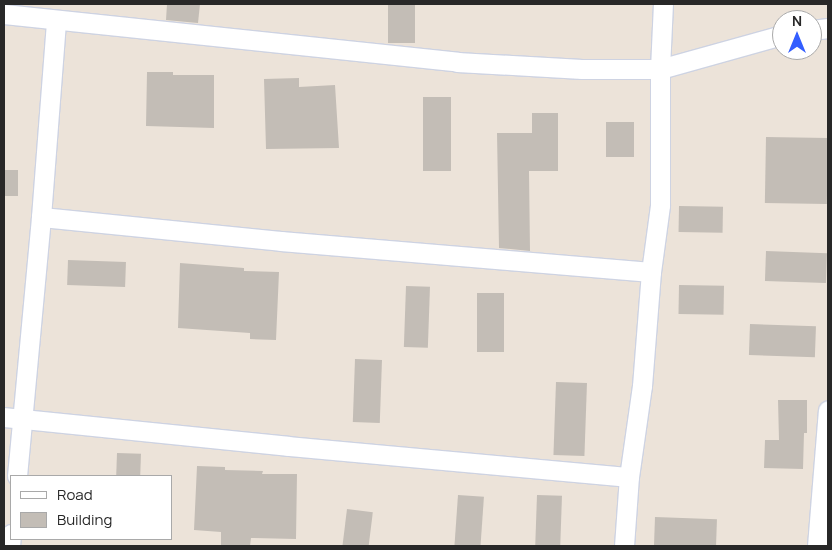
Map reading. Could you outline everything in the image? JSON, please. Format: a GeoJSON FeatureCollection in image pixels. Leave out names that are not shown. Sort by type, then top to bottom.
{"type":"FeatureCollection","features":[{"type":"Feature","properties":{"kind":"street"},"geometry":{"type":"LineString","coordinates":[[624,546],[629,477],[642,386],[651,272],[660,205],[660,69],[663,4]]}},
{"type":"Feature","properties":{"kind":"street"},"geometry":{"type":"LineString","coordinates":[[4,14],[457,62],[582,69],[660,69],[772,38]]}},
{"type":"Feature","properties":{"kind":"street"},"geometry":{"type":"LineString","coordinates":[[17,475],[13,417],[41,217],[56,21]]}},
{"type":"Feature","properties":{"kind":"street"},"geometry":{"type":"LineString","coordinates":[[41,217],[281,242],[651,272]]}},
{"type":"Feature","properties":{"kind":"street"},"geometry":{"type":"LineString","coordinates":[[818,546],[828,410]]}},
{"type":"Feature","properties":{"kind":"street"},"geometry":{"type":"LineString","coordinates":[[13,417],[298,447],[629,477]]}},
{"type":"Feature","properties":{"kind":"building"},"geometry":{"type":"Polygon","coordinates":[[[167,4],[200,4],[198,23],[166,20],[167,4]]]}},
{"type":"Feature","properties":{"kind":"building"},"geometry":{"type":"Polygon","coordinates":[[[388,4],[415,4],[415,43],[388,43],[388,4]]]}},
{"type":"Feature","properties":{"kind":"building"},"geometry":{"type":"Polygon","coordinates":[[[147,72],[173,72],[173,75],[214,75],[214,128],[146,126],[147,72]]]}},
{"type":"Feature","properties":{"kind":"building"},"geometry":{"type":"Polygon","coordinates":[[[299,78],[299,87],[335,85],[339,148],[266,149],[264,79],[299,78]]]}},
{"type":"Feature","properties":{"kind":"building"},"geometry":{"type":"Polygon","coordinates":[[[423,97],[451,97],[451,171],[423,171],[423,97]]]}},
{"type":"Feature","properties":{"kind":"building"},"geometry":{"type":"Polygon","coordinates":[[[532,113],[558,113],[558,171],[529,171],[530,251],[499,248],[497,133],[532,133],[532,113]]]}},
{"type":"Feature","properties":{"kind":"building"},"geometry":{"type":"Polygon","coordinates":[[[606,122],[634,122],[634,157],[606,157],[606,122]]]}},
{"type":"Feature","properties":{"kind":"building"},"geometry":{"type":"Polygon","coordinates":[[[766,137],[828,138],[827,204],[765,203],[766,137]]]}},
{"type":"Feature","properties":{"kind":"building"},"geometry":{"type":"Polygon","coordinates":[[[4,170],[18,170],[18,196],[4,196],[4,170]]]}},
{"type":"Feature","properties":{"kind":"building"},"geometry":{"type":"Polygon","coordinates":[[[679,206],[723,207],[723,233],[679,232],[679,206]]]}},
{"type":"Feature","properties":{"kind":"building"},"geometry":{"type":"Polygon","coordinates":[[[766,251],[827,253],[826,283],[765,281],[766,251]]]}},
{"type":"Feature","properties":{"kind":"building"},"geometry":{"type":"Polygon","coordinates":[[[68,260],[126,262],[125,287],[67,285],[68,260]]]}},
{"type":"Feature","properties":{"kind":"building"},"geometry":{"type":"Polygon","coordinates":[[[180,263],[244,268],[244,271],[279,272],[276,340],[250,339],[250,333],[178,328],[180,263]]]}},
{"type":"Feature","properties":{"kind":"building"},"geometry":{"type":"Polygon","coordinates":[[[679,285],[724,286],[723,315],[678,314],[679,285]]]}},
{"type":"Feature","properties":{"kind":"building"},"geometry":{"type":"Polygon","coordinates":[[[406,286],[430,287],[428,348],[404,347],[406,286]]]}},
{"type":"Feature","properties":{"kind":"building"},"geometry":{"type":"Polygon","coordinates":[[[477,293],[504,293],[504,352],[477,352],[477,293]]]}},
{"type":"Feature","properties":{"kind":"building"},"geometry":{"type":"Polygon","coordinates":[[[750,324],[816,326],[815,357],[749,355],[750,324]]]}},
{"type":"Feature","properties":{"kind":"building"},"geometry":{"type":"Polygon","coordinates":[[[355,359],[382,360],[380,423],[353,422],[355,359]]]}},
{"type":"Feature","properties":{"kind":"building"},"geometry":{"type":"Polygon","coordinates":[[[556,382],[587,383],[584,456],[553,455],[556,382]]]}},
{"type":"Feature","properties":{"kind":"building"},"geometry":{"type":"Polygon","coordinates":[[[778,400],[807,400],[807,433],[804,433],[803,469],[764,468],[765,440],[779,440],[778,400]]]}},
{"type":"Feature","properties":{"kind":"building"},"geometry":{"type":"Polygon","coordinates":[[[117,453],[141,454],[140,475],[116,475],[117,453]]]}},
{"type":"Feature","properties":{"kind":"building"},"geometry":{"type":"Polygon","coordinates":[[[197,466],[225,467],[225,470],[263,471],[262,474],[297,474],[296,539],[251,538],[250,546],[221,546],[221,532],[194,530],[197,466]]]}},
{"type":"Feature","properties":{"kind":"building"},"geometry":{"type":"Polygon","coordinates":[[[458,495],[484,497],[480,546],[454,546],[458,495]]]}},
{"type":"Feature","properties":{"kind":"building"},"geometry":{"type":"Polygon","coordinates":[[[537,495],[562,496],[560,546],[535,546],[537,495]]]}},
{"type":"Feature","properties":{"kind":"building"},"geometry":{"type":"Polygon","coordinates":[[[347,509],[373,512],[369,546],[342,546],[347,509]]]}},
{"type":"Feature","properties":{"kind":"building"},"geometry":{"type":"Polygon","coordinates":[[[655,517],[717,519],[716,546],[654,546],[655,517]]]}}]}
